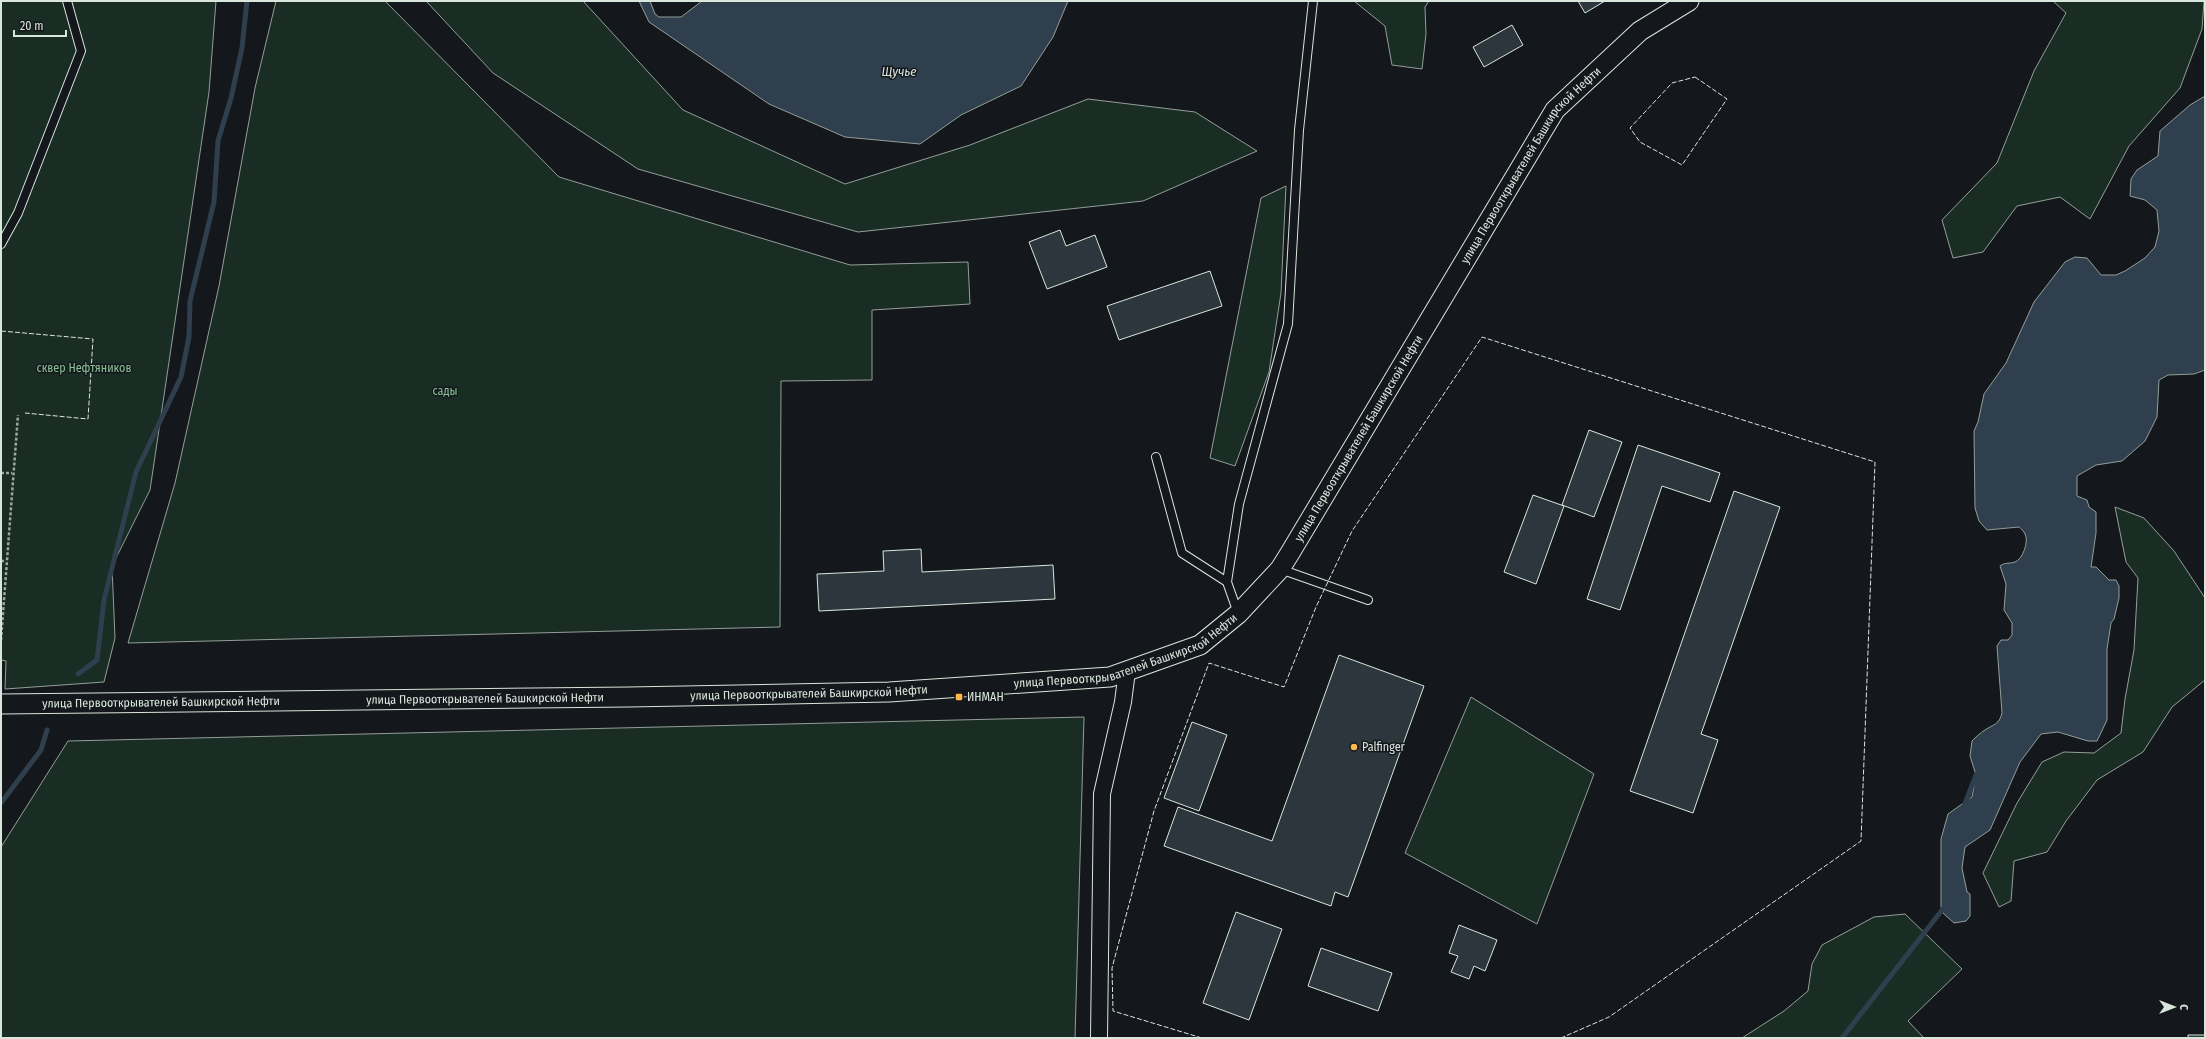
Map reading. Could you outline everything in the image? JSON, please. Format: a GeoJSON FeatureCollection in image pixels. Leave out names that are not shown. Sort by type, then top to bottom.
{"type":"FeatureCollection","features":[{"type":"Feature","properties":{"kind":"street","name":"улица Первооткрывателей Башкирской Нефти"},"geometry":{"type":"LineString","coordinates":[[1,704],[629,697],[889,692],[1110,677],[1200,646],[1238,614],[1280,569],[1556,110],[1640,31],[1689,1]]}},
{"type":"Feature","properties":{"kind":"street"},"geometry":{"type":"LineString","coordinates":[[1099,1038],[1102,794],[1123,702],[1127,671]]}},
{"type":"Feature","properties":{"kind":"lane"},"geometry":{"type":"LineString","coordinates":[[1,244],[18,213],[81,51],[67,1]]}},
{"type":"Feature","properties":{"kind":"lane"},"geometry":{"type":"LineString","coordinates":[[1238,614],[1227,582],[1239,504],[1288,324],[1299,130],[1313,1]]}},
{"type":"Feature","properties":{"kind":"lane"},"geometry":{"type":"LineString","coordinates":[[1156,457],[1182,553],[1227,582]]}},
{"type":"Feature","properties":{"kind":"lane"},"geometry":{"type":"LineString","coordinates":[[1280,569],[1368,600]]}},
{"type":"Feature","properties":{"kind":"path"},"geometry":{"type":"LineString","coordinates":[[1,640],[18,415]]}},
{"type":"Feature","properties":{"kind":"path"},"geometry":{"type":"LineString","coordinates":[[1,473],[13,473]]}},
{"type":"Feature","properties":{"kind":"path"},"geometry":{"type":"LineString","coordinates":[[1,561],[6,561]]}},
{"type":"Feature","properties":{"kind":"green space","name":"сквер Нефтяников"},"geometry":{"type":"Polygon","coordinates":[[[1,1],[216,1],[209,92],[150,490],[112,566],[115,638],[104,682],[5,689],[6,661],[1,660],[1,1]]]}},
{"type":"Feature","properties":{"kind":"green space","name":"сады"},"geometry":{"type":"Polygon","coordinates":[[[276,1],[385,1],[559,177],[850,265],[968,262],[970,304],[872,310],[872,380],[781,381],[780,627],[128,643],[175,483],[219,286],[255,88],[276,1]]]}},
{"type":"Feature","properties":{"kind":"green space"},"geometry":{"type":"Polygon","coordinates":[[[426,1],[583,1],[683,110],[845,184],[970,145],[1088,99],[1195,112],[1257,151],[1143,201],[858,232],[638,169],[493,73],[426,1]]]}},
{"type":"Feature","properties":{"kind":"green space"},"geometry":{"type":"Polygon","coordinates":[[[1354,1],[1429,1],[1425,7],[1426,34],[1422,69],[1392,65],[1385,26],[1354,1]]]}},
{"type":"Feature","properties":{"kind":"green space"},"geometry":{"type":"Polygon","coordinates":[[[2053,1],[2204,1],[2202,29],[2180,88],[2129,146],[2090,219],[2060,197],[2017,206],[1983,252],[1953,258],[1942,220],[1997,163],[2034,71],[2066,13],[2053,1]]]}},
{"type":"Feature","properties":{"kind":"green space"},"geometry":{"type":"Polygon","coordinates":[[[1286,186],[1281,293],[1269,372],[1235,466],[1210,458],[1261,198],[1286,186]]]}},
{"type":"Feature","properties":{"kind":"green space"},"geometry":{"type":"Polygon","coordinates":[[[2115,507],[2144,518],[2174,551],[2205,598],[2205,680],[2172,707],[2143,752],[2097,780],[2066,821],[2047,852],[2014,861],[2011,901],[1999,907],[1983,873],[2017,803],[2042,762],[2064,752],[2094,753],[2121,733],[2125,699],[2134,650],[2138,578],[2126,562],[2115,507]]]}},
{"type":"Feature","properties":{"kind":"green space"},"geometry":{"type":"Polygon","coordinates":[[[1471,697],[1594,774],[1537,924],[1405,853],[1471,697]]]}},
{"type":"Feature","properties":{"kind":"green space"},"geometry":{"type":"Polygon","coordinates":[[[1084,717],[1075,1038],[1,1038],[1,847],[68,741],[1084,717]]]}},
{"type":"Feature","properties":{"kind":"green space"},"geometry":{"type":"Polygon","coordinates":[[[1905,914],[1962,969],[1908,1021],[1924,1038],[1742,1038],[1784,1011],[1808,991],[1812,964],[1822,945],[1874,917],[1905,914]]]}},
{"type":"Feature","properties":{"kind":"water","name":"Щучье"},"geometry":{"type":"Polygon","coordinates":[[[639,1],[650,1],[655,14],[659,17],[681,17],[702,1],[1068,1],[1053,37],[1021,86],[961,115],[920,144],[845,137],[769,104],[649,22],[639,1]]]}},
{"type":"Feature","properties":{"kind":"water"},"geometry":{"type":"Polygon","coordinates":[[[2205,96],[2205,370],[2194,374],[2168,375],[2159,380],[2157,417],[2145,441],[2122,461],[2096,465],[2077,476],[2077,496],[2087,500],[2089,507],[2096,512],[2096,533],[2091,567],[2096,567],[2109,580],[2116,580],[2119,586],[2119,598],[2114,619],[2111,623],[2107,649],[2107,720],[2097,741],[2088,741],[2058,732],[2041,734],[2020,762],[1990,830],[1965,847],[1962,868],[1967,892],[1970,894],[1970,916],[1966,921],[1954,923],[1943,913],[1941,907],[1941,839],[1948,814],[1972,797],[1976,775],[1970,756],[1972,741],[1981,732],[1996,724],[2001,717],[2002,713],[1997,646],[2001,640],[2008,640],[2012,635],[2012,623],[2004,610],[2006,584],[2000,566],[2013,563],[2018,560],[2023,554],[2026,545],[2025,533],[2019,527],[1987,530],[1979,521],[1975,508],[1974,431],[1978,422],[1984,394],[2006,363],[2034,302],[2065,262],[2075,257],[2087,258],[2101,275],[2116,275],[2145,258],[2155,247],[2159,231],[2157,210],[2145,200],[2130,196],[2131,179],[2137,170],[2158,156],[2160,131],[2190,105],[2205,96]]]}},
{"type":"Feature","properties":{"kind":"building"},"geometry":{"type":"Polygon","coordinates":[[[1578,1],[1605,1],[1585,13],[1578,1]]]}},
{"type":"Feature","properties":{"kind":"building"},"geometry":{"type":"Polygon","coordinates":[[[1512,25],[1523,45],[1484,67],[1473,47],[1512,25]]]}},
{"type":"Feature","properties":{"kind":"building"},"geometry":{"type":"Polygon","coordinates":[[[1060,230],[1066,246],[1095,235],[1107,267],[1047,289],[1029,242],[1060,230]]]}},
{"type":"Feature","properties":{"kind":"building"},"geometry":{"type":"Polygon","coordinates":[[[1210,271],[1222,306],[1119,340],[1107,306],[1210,271]]]}},
{"type":"Feature","properties":{"kind":"building"},"geometry":{"type":"Polygon","coordinates":[[[1589,430],[1622,442],[1594,517],[1562,505],[1589,430]]]}},
{"type":"Feature","properties":{"kind":"building"},"geometry":{"type":"Polygon","coordinates":[[[1638,445],[1720,473],[1710,502],[1662,486],[1620,610],[1587,599],[1638,445]]]}},
{"type":"Feature","properties":{"kind":"building"},"geometry":{"type":"Polygon","coordinates":[[[1734,491],[1780,507],[1701,734],[1718,740],[1693,813],[1630,791],[1734,491]]]}},
{"type":"Feature","properties":{"kind":"building"},"geometry":{"type":"Polygon","coordinates":[[[1533,495],[1564,506],[1536,584],[1504,572],[1533,495]]]}},
{"type":"Feature","properties":{"kind":"building"},"geometry":{"type":"Polygon","coordinates":[[[921,549],[922,572],[1053,565],[1055,599],[819,611],[817,574],[884,571],[883,551],[921,549]]]}},
{"type":"Feature","properties":{"kind":"building","name":"Palfinger"},"geometry":{"type":"Polygon","coordinates":[[[1339,655],[1424,686],[1348,897],[1335,892],[1331,906],[1164,846],[1178,807],[1272,841],[1339,655]]]}},
{"type":"Feature","properties":{"kind":"building"},"geometry":{"type":"Polygon","coordinates":[[[1192,722],[1227,735],[1199,811],[1164,798],[1192,722]]]}},
{"type":"Feature","properties":{"kind":"building"},"geometry":{"type":"Polygon","coordinates":[[[1236,912],[1282,929],[1249,1020],[1203,1003],[1236,912]]]}},
{"type":"Feature","properties":{"kind":"building"},"geometry":{"type":"Polygon","coordinates":[[[1459,925],[1497,940],[1485,971],[1474,966],[1469,979],[1451,972],[1458,956],[1449,953],[1459,925]]]}},
{"type":"Feature","properties":{"kind":"building"},"geometry":{"type":"Polygon","coordinates":[[[1321,948],[1392,973],[1378,1011],[1308,986],[1321,948]]]}},
{"type":"Feature","properties":{"kind":"building"},"geometry":{"type":"Polygon","coordinates":[[[2188,1035],[2205,1035],[2205,1038],[2188,1038],[2188,1035]]]}},
{"type":"Feature","properties":{"kind":"waterway"},"geometry":{"type":"LineString","coordinates":[[78,674],[97,660],[104,600],[136,472],[181,377],[189,337],[190,301],[214,202],[218,141],[231,98],[242,48],[247,1]]}},
{"type":"Feature","properties":{"kind":"waterway"},"geometry":{"type":"LineString","coordinates":[[1,803],[41,750],[47,730]]}},
{"type":"Feature","properties":{"kind":"waterway"},"geometry":{"type":"LineString","coordinates":[[1963,809],[1976,775],[1980,771]]}},
{"type":"Feature","properties":{"kind":"waterway"},"geometry":{"type":"LineString","coordinates":[[1842,1038],[1946,905]]}},
{"type":"Feature","properties":{"kind":"fence"},"geometry":{"type":"LineString","coordinates":[[1695,77],[1727,99],[1682,165],[1640,142],[1630,128],[1672,83],[1695,77]]}},
{"type":"Feature","properties":{"kind":"fence"},"geometry":{"type":"LineString","coordinates":[[1,331],[93,339],[88,419],[25,413]]}},
{"type":"Feature","properties":{"kind":"fence"},"geometry":{"type":"LineString","coordinates":[[1202,1038],[1113,1011],[1112,968],[1154,811],[1209,663],[1284,687],[1316,607],[1352,531],[1482,337],[1875,462],[1861,841],[1609,1017],[1561,1038]]}},
{"type":"Feature","properties":{"kind":"place","name":"ИНМАН"},"geometry":{"type":"Point","coordinates":[959,697]}},
{"type":"Feature","properties":{"kind":"place","name":"Palfinger"},"geometry":{"type":"Point","coordinates":[1354,747]}}]}
